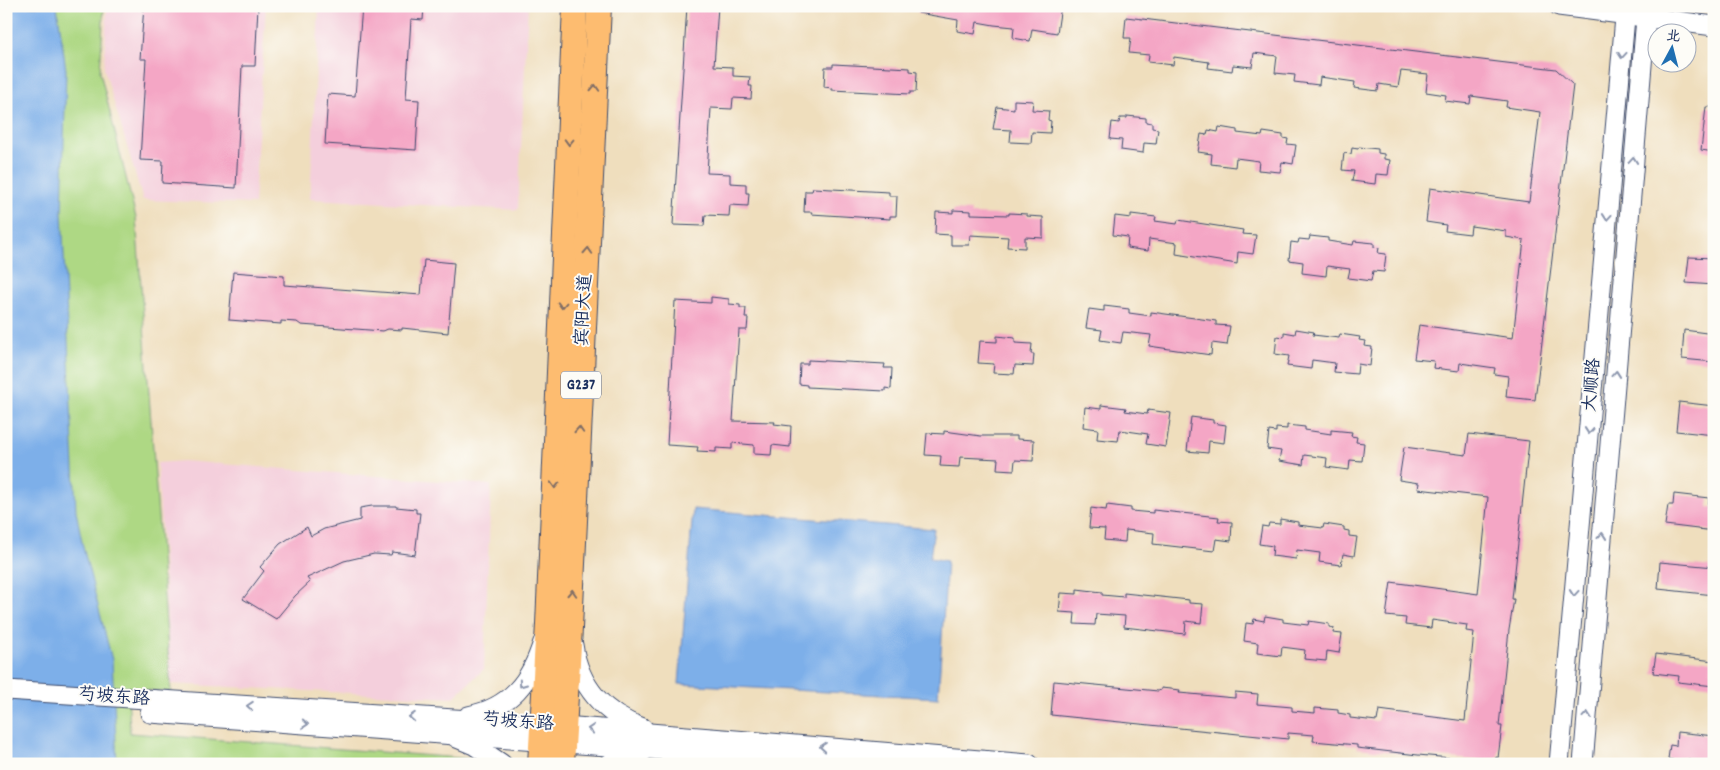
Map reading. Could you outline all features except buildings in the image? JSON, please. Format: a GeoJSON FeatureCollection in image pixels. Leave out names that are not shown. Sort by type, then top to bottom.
{"type":"FeatureCollection","features":[{"type":"Feature","properties":{"kind":"highway","name":"宾阳大道"},"geometry":{"type":"LineString","coordinates":[[540,764],[554,739],[559,626],[575,6]]}},
{"type":"Feature","properties":{"kind":"highway","name":"宾阳大道"},"geometry":{"type":"LineString","coordinates":[[559,626],[599,6]]}},
{"type":"Feature","properties":{"kind":"street"},"geometry":{"type":"LineString","coordinates":[[1559,6],[1714,14]]}},
{"type":"Feature","properties":{"kind":"street","name":"大顺路"},"geometry":{"type":"LineString","coordinates":[[1559,764],[1626,6]]}},
{"type":"Feature","properties":{"kind":"street"},"geometry":{"type":"LineString","coordinates":[[1649,10],[1714,26]]}},
{"type":"Feature","properties":{"kind":"street","name":"大顺路"},"geometry":{"type":"LineString","coordinates":[[1583,764],[1649,10]]}},
{"type":"Feature","properties":{"kind":"street"},"geometry":{"type":"LineString","coordinates":[[445,726],[482,713],[500,704],[517,692],[559,626],[574,652],[582,676],[595,698],[627,723],[660,742]]}},
{"type":"Feature","properties":{"kind":"street","name":"芍坡东路"},"geometry":{"type":"LineString","coordinates":[[6,690],[134,705],[445,726],[554,739],[660,742],[1029,764]]}},
{"type":"Feature","properties":{"kind":"street","name":"芍坡东路"},"geometry":{"type":"LineString","coordinates":[[6,703],[134,705]]}},
{"type":"Feature","properties":{"kind":"street"},"geometry":{"type":"LineString","coordinates":[[445,726],[502,764]]}},
{"type":"Feature","properties":{"kind":"street"},"geometry":{"type":"LineString","coordinates":[[609,764],[660,742]]}},
{"type":"Feature","properties":{"kind":"street","name":"芍坡东路"},"geometry":{"type":"LineString","coordinates":[[660,742],[857,764]]}},
{"type":"Feature","properties":{"kind":"shaded area"},"geometry":{"type":"Polygon","coordinates":[[[107,6],[266,6],[254,204],[143,200],[104,69],[107,6]]]}},
{"type":"Feature","properties":{"kind":"shaded area"},"geometry":{"type":"Polygon","coordinates":[[[319,6],[528,6],[518,210],[310,199],[319,6]]]}},
{"type":"Feature","properties":{"kind":"shaded area"},"geometry":{"type":"Polygon","coordinates":[[[183,461],[491,485],[484,669],[453,698],[171,684],[157,463],[183,461]]]}},
{"type":"Feature","properties":{"kind":"green space"},"geometry":{"type":"Polygon","coordinates":[[[6,6],[104,6],[100,72],[136,218],[171,692],[128,689],[130,733],[473,759],[488,764],[6,764],[6,6]]]}},
{"type":"Feature","properties":{"kind":"water"},"geometry":{"type":"Polygon","coordinates":[[[6,6],[57,6],[66,70],[62,213],[76,511],[83,547],[112,660],[117,764],[6,764],[6,6]]]}},
{"type":"Feature","properties":{"kind":"water"},"geometry":{"type":"Polygon","coordinates":[[[693,509],[934,529],[930,558],[947,561],[938,698],[679,684],[693,509]]]}}]}
